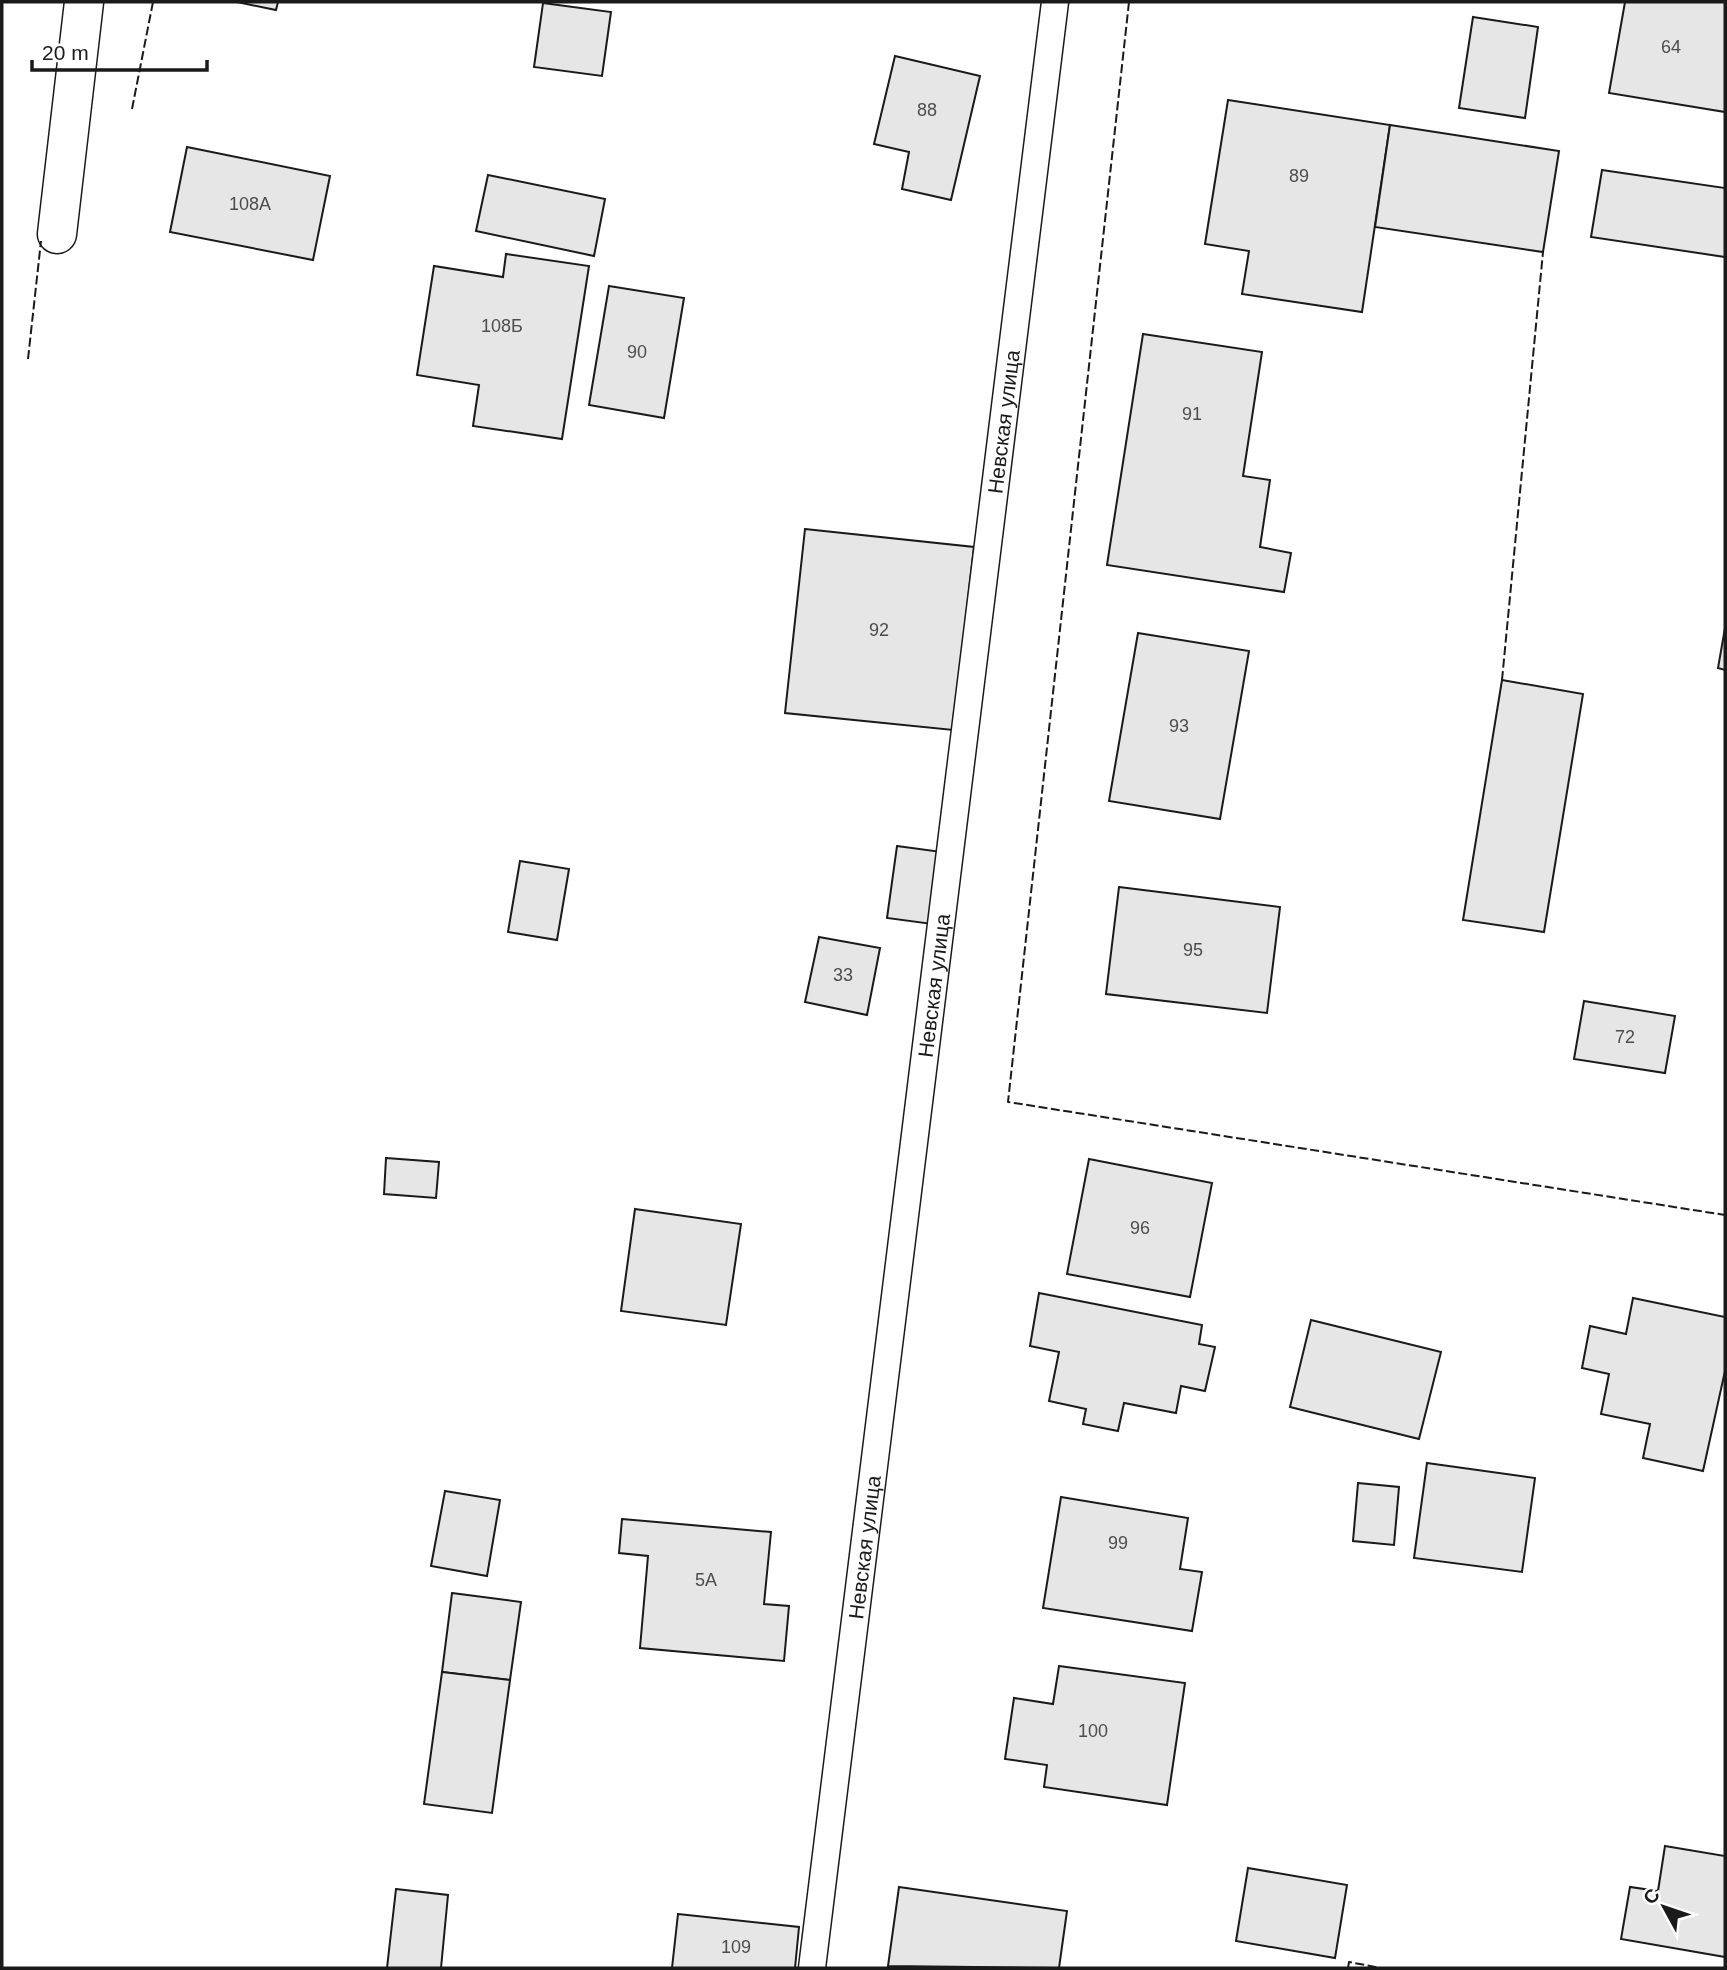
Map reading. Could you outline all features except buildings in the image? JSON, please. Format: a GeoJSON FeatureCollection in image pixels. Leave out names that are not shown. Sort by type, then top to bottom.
{"type":"FeatureCollection","features":[{"type":"Feature","properties":{"kind":"street"},"geometry":{"type":"LineString","coordinates":[[57,234],[84,2]]}},
{"type":"Feature","properties":{"kind":"lane","name":"Невская улица"},"geometry":{"type":"LineString","coordinates":[[812,1968],[1055,2]]}},
{"type":"Feature","properties":{"kind":"fence"},"geometry":{"type":"LineString","coordinates":[[132,109],[153,2]]}},
{"type":"Feature","properties":{"kind":"fence"},"geometry":{"type":"LineString","coordinates":[[1129,2],[1008,1102],[1725,1215]]}},
{"type":"Feature","properties":{"kind":"fence"},"geometry":{"type":"LineString","coordinates":[[28,359],[41,241]]}},
{"type":"Feature","properties":{"kind":"fence"},"geometry":{"type":"LineString","coordinates":[[1502,680],[1543,252]]}},
{"type":"Feature","properties":{"kind":"fence"},"geometry":{"type":"LineString","coordinates":[[1348,1968],[1349,1962],[1381,1968]]}}]}
